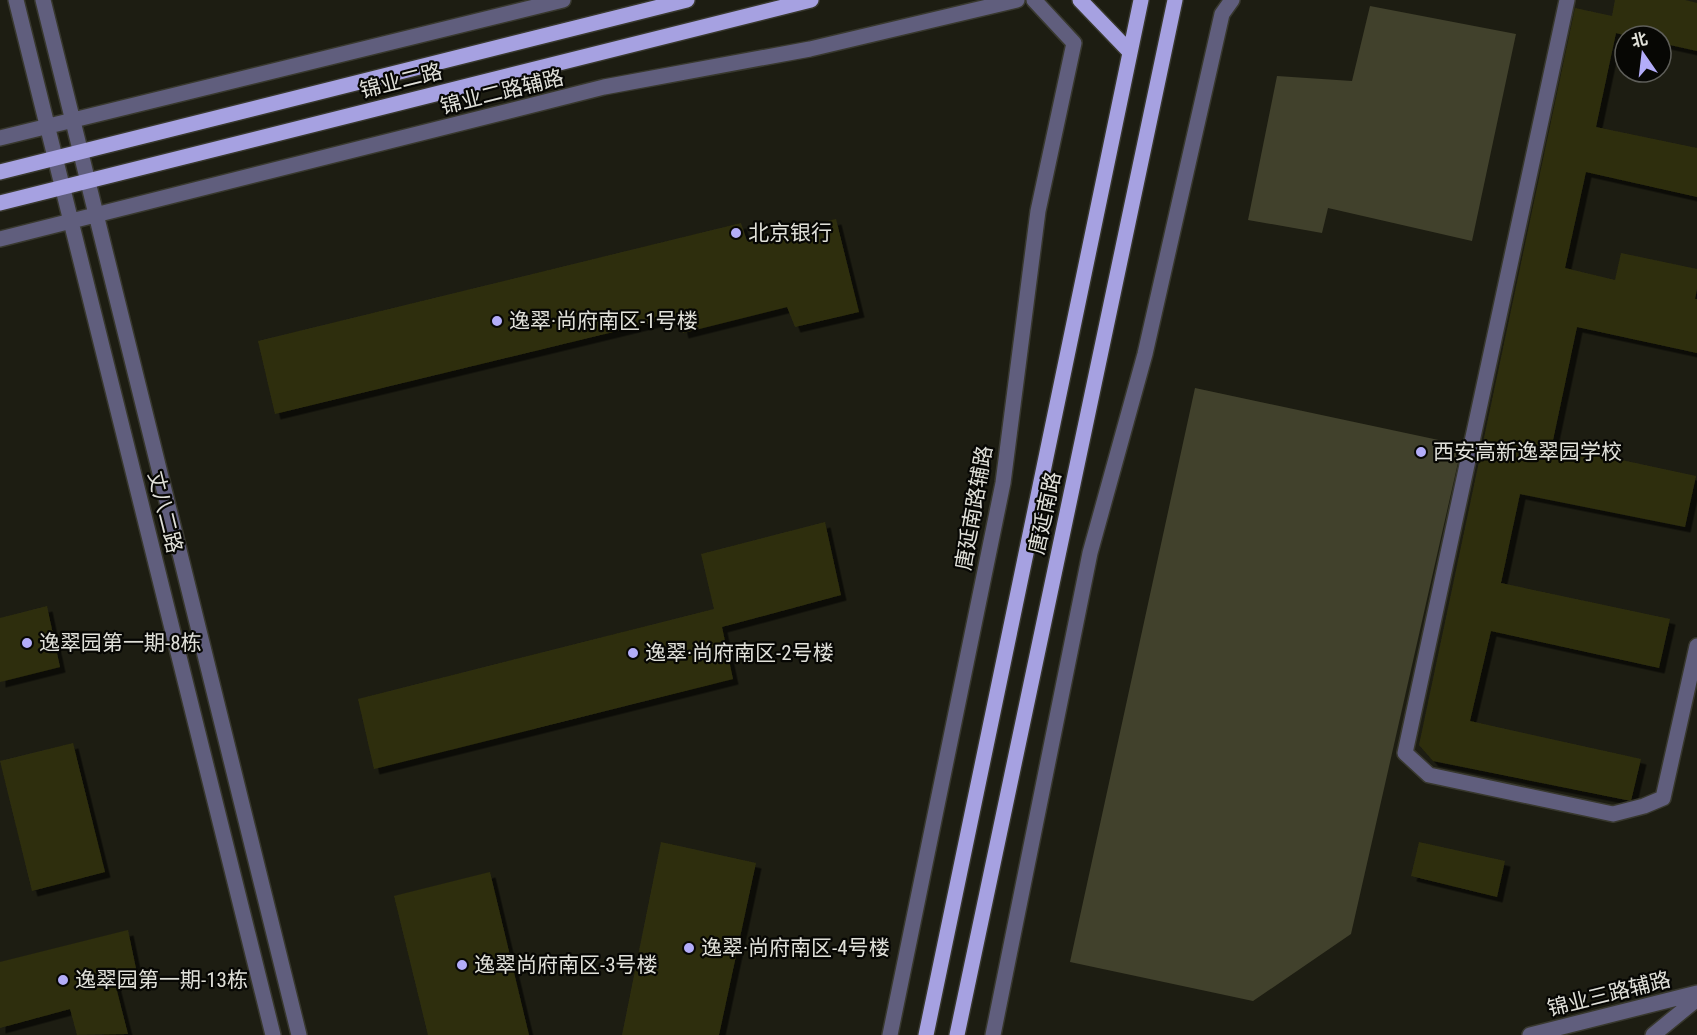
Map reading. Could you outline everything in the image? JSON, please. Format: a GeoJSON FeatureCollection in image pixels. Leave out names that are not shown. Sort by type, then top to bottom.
{"type":"FeatureCollection","features":[{"type":"Feature","properties":{"kind":"main road","name":"锦业二路"},"geometry":{"type":"LineString","coordinates":[[0,172],[687,0]]}},
{"type":"Feature","properties":{"kind":"main road","name":"锦业二路"},"geometry":{"type":"LineString","coordinates":[[0,203],[811,0]]}},
{"type":"Feature","properties":{"kind":"main road"},"geometry":{"type":"LineString","coordinates":[[1080,0],[1130,52]]}},
{"type":"Feature","properties":{"kind":"main road","name":"唐延南路"},"geometry":{"type":"LineString","coordinates":[[926,1035],[1141,0]]}},
{"type":"Feature","properties":{"kind":"main road","name":"唐延南路"},"geometry":{"type":"LineString","coordinates":[[957,1035],[1175,0]]}},
{"type":"Feature","properties":{"kind":"street","name":"丈八二路"},"geometry":{"type":"LineString","coordinates":[[16,0],[273,1035]]}},
{"type":"Feature","properties":{"kind":"street","name":"丈八二路"},"geometry":{"type":"LineString","coordinates":[[43,0],[299,1035]]}},
{"type":"Feature","properties":{"kind":"street"},"geometry":{"type":"LineString","coordinates":[[0,138],[564,0]]}},
{"type":"Feature","properties":{"kind":"street","name":"锦业二路辅路"},"geometry":{"type":"LineString","coordinates":[[0,239],[604,87],[810,49],[1017,0]]}},
{"type":"Feature","properties":{"kind":"street","name":"唐延南路辅路"},"geometry":{"type":"LineString","coordinates":[[890,1035],[1003,483],[1038,212],[1074,43],[1034,0]]}},
{"type":"Feature","properties":{"kind":"street"},"geometry":{"type":"LineString","coordinates":[[993,1035],[1090,554],[1145,354],[1222,14],[1232,0]]}},
{"type":"Feature","properties":{"kind":"street"},"geometry":{"type":"LineString","coordinates":[[1567,0],[1405,753],[1429,775],[1613,814],[1644,806],[1663,798],[1697,646]]}},
{"type":"Feature","properties":{"kind":"street","name":"锦业三路辅路"},"geometry":{"type":"LineString","coordinates":[[1530,1035],[1697,993]]}},
{"type":"Feature","properties":{"kind":"street"},"geometry":{"type":"LineString","coordinates":[[1653,1035],[1697,999]]}},
{"type":"Feature","properties":{"kind":"green space"},"geometry":{"type":"Polygon","coordinates":[[[1370,6],[1516,34],[1472,241],[1328,208],[1322,233],[1248,220],[1277,76],[1352,81],[1370,6]]]}},
{"type":"Feature","properties":{"kind":"green space"},"geometry":{"type":"Polygon","coordinates":[[[1195,388],[1462,445],[1351,934],[1253,1001],[1070,962],[1195,388]]]}},
{"type":"Feature","properties":{"kind":"building"},"geometry":{"type":"Polygon","coordinates":[[[1615,0],[1685,0],[1697,3],[1697,51],[1673,46],[1673,24],[1613,24],[1613,47],[1596,127],[1697,148],[1697,197],[1586,172],[1565,268],[1615,280],[1621,253],[1697,269],[1695,299],[1697,299],[1697,353],[1577,327],[1552,445],[1696,476],[1685,527],[1520,494],[1501,583],[1670,619],[1659,668],[1491,631],[1470,721],[1641,759],[1631,801],[1433,761],[1419,745],[1575,8],[1612,16],[1615,0]]]}},
{"type":"Feature","properties":{"kind":"building","name":"逸翠·尚府南区-1号楼"},"geometry":{"type":"Polygon","coordinates":[[[836,219],[859,312],[795,327],[787,307],[683,333],[679,316],[275,414],[258,341],[741,223],[747,241],[836,219]]]}},
{"type":"Feature","properties":{"kind":"building","name":"逸翠·尚府南区-2号楼"},"geometry":{"type":"Polygon","coordinates":[[[825,522],[841,595],[722,627],[733,679],[374,769],[358,699],[714,609],[701,554],[825,522]]]}},
{"type":"Feature","properties":{"kind":"building","name":"逸翠园第一期-8栋"},"geometry":{"type":"Polygon","coordinates":[[[47,606],[60,667],[0,682],[0,618],[47,606]]]}},
{"type":"Feature","properties":{"kind":"building"},"geometry":{"type":"Polygon","coordinates":[[[73,743],[105,872],[32,891],[0,761],[73,743]]]}},
{"type":"Feature","properties":{"kind":"building","name":"逸翠·尚府南区-4号楼"},"geometry":{"type":"Polygon","coordinates":[[[661,842],[756,863],[719,1035],[622,1035],[661,842]]]}},
{"type":"Feature","properties":{"kind":"building"},"geometry":{"type":"Polygon","coordinates":[[[1419,842],[1505,861],[1497,897],[1411,876],[1419,842]]]}},
{"type":"Feature","properties":{"kind":"building","name":"逸翠尚府南区-3号楼"},"geometry":{"type":"Polygon","coordinates":[[[490,872],[529,1035],[428,1035],[394,896],[490,872]]]}},
{"type":"Feature","properties":{"kind":"building","name":"逸翠园第一期-13栋"},"geometry":{"type":"Polygon","coordinates":[[[128,930],[138,978],[115,983],[128,1034],[77,1035],[70,1009],[0,1028],[0,962],[128,930]]]}},
{"type":"Feature","properties":{"kind":"place","name":"北京银行"},"geometry":{"type":"Point","coordinates":[736,233]}},
{"type":"Feature","properties":{"kind":"place","name":"逸翠·尚府南区-1号楼"},"geometry":{"type":"Point","coordinates":[497,321]}},
{"type":"Feature","properties":{"kind":"place","name":"西安高新逸翠园学校"},"geometry":{"type":"Point","coordinates":[1421,452]}},
{"type":"Feature","properties":{"kind":"place","name":"逸翠园第一期-8栋"},"geometry":{"type":"Point","coordinates":[27,643]}},
{"type":"Feature","properties":{"kind":"place","name":"逸翠·尚府南区-2号楼"},"geometry":{"type":"Point","coordinates":[633,653]}},
{"type":"Feature","properties":{"kind":"place","name":"逸翠·尚府南区-4号楼"},"geometry":{"type":"Point","coordinates":[689,948]}},
{"type":"Feature","properties":{"kind":"place","name":"逸翠尚府南区-3号楼"},"geometry":{"type":"Point","coordinates":[462,965]}},
{"type":"Feature","properties":{"kind":"place","name":"逸翠园第一期-13栋"},"geometry":{"type":"Point","coordinates":[63,980]}}]}
